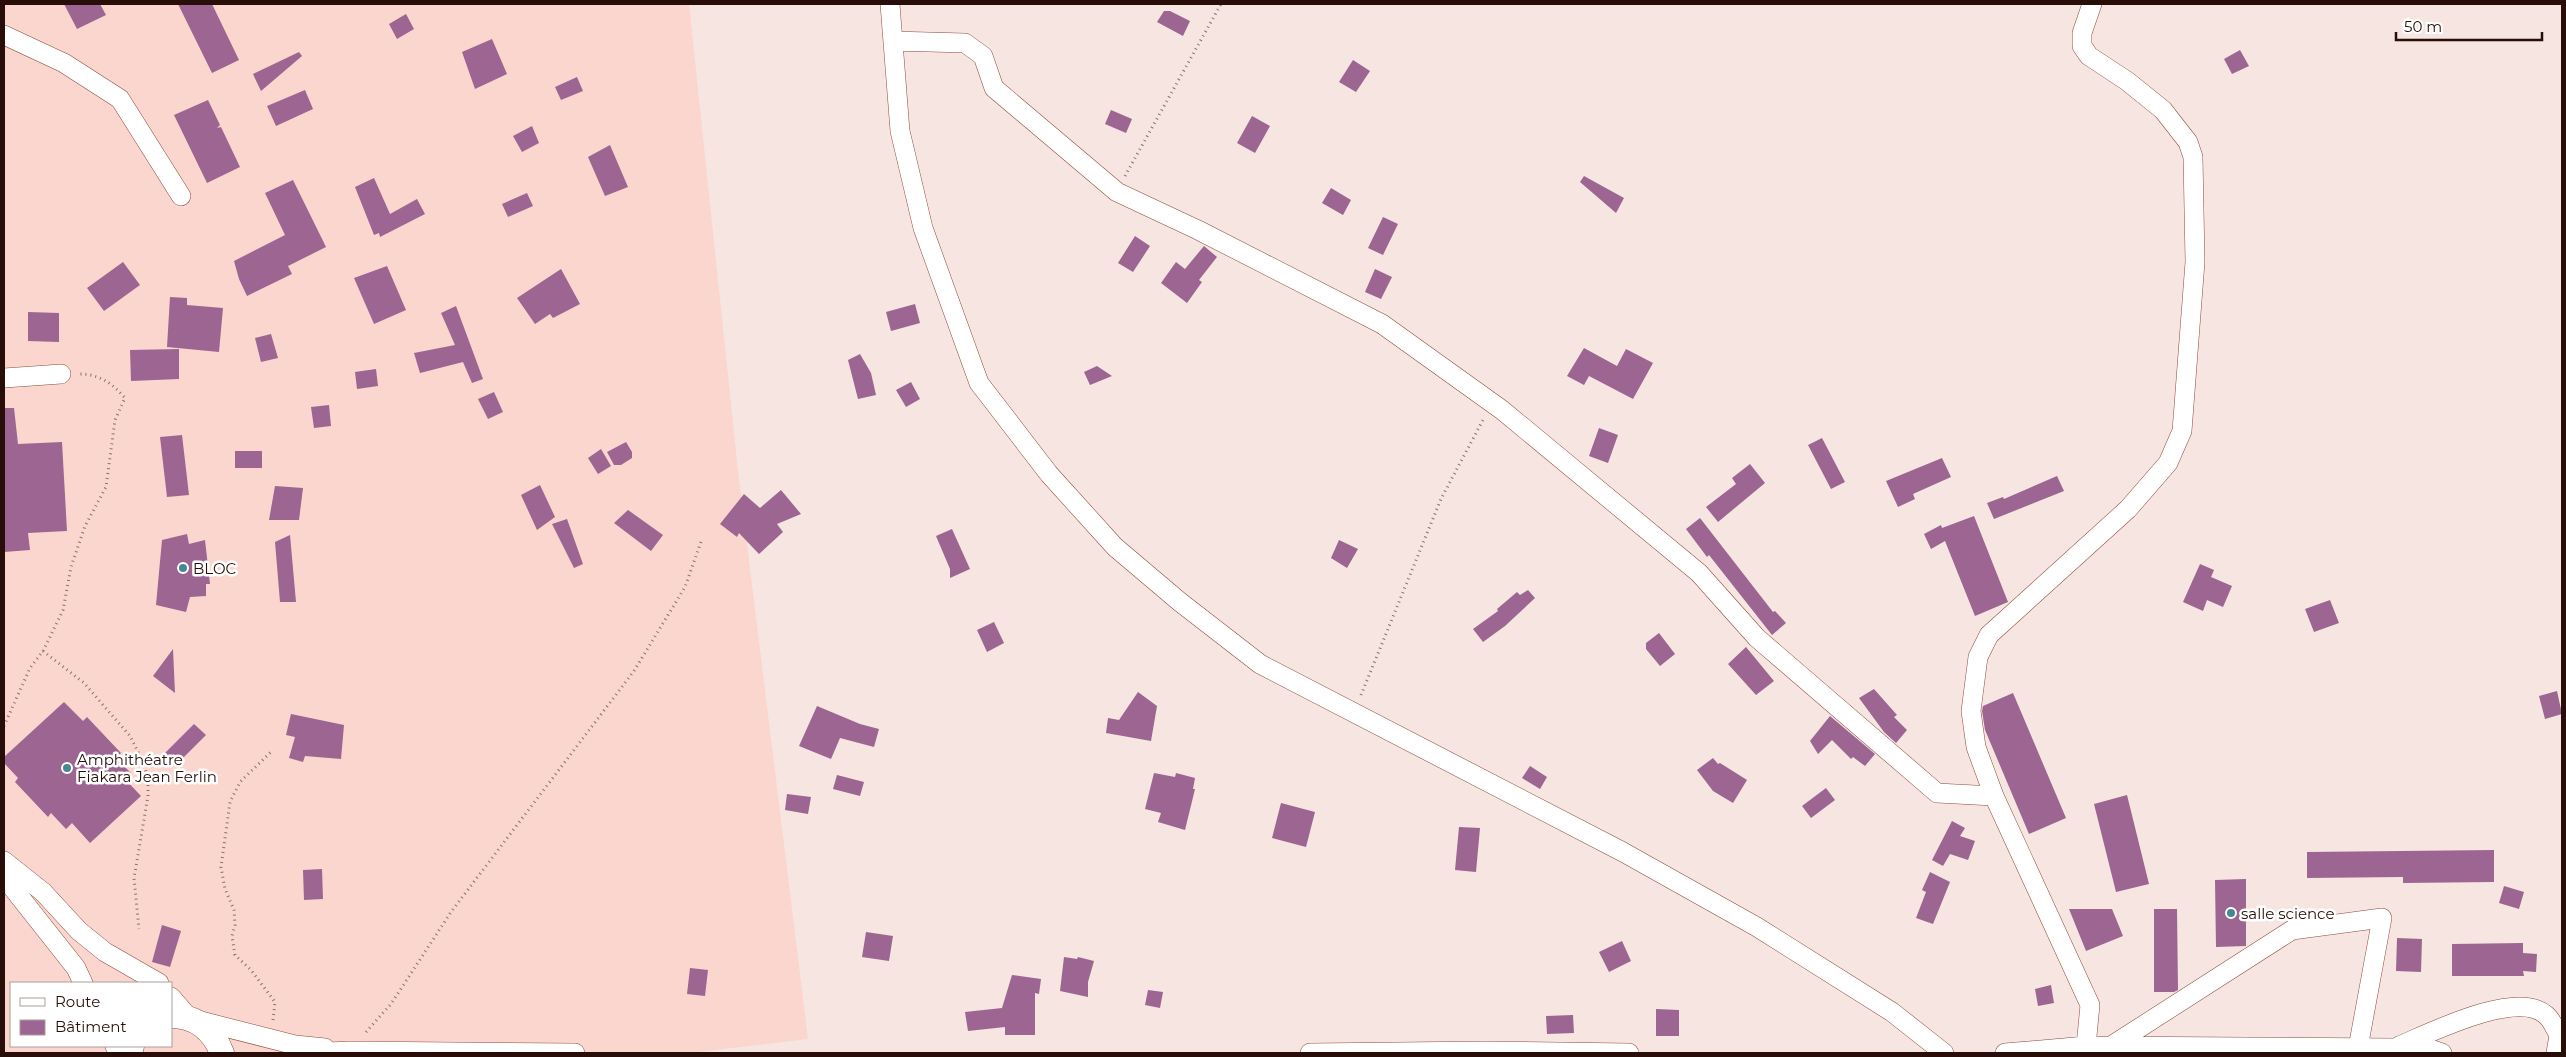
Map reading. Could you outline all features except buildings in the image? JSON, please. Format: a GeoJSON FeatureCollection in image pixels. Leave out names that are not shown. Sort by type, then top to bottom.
{"type":"FeatureCollection","features":[{"type":"Feature","properties":{"kind":"main road"},"geometry":{"type":"LineString","coordinates":[[180,1017],[204,1025],[215,1038],[222,1053]]}},
{"type":"Feature","properties":{"kind":"street"},"geometry":{"type":"LineString","coordinates":[[890,4],[900,131],[923,228],[979,383],[1050,474],[1115,547],[1180,602],[1260,664],[1623,852],[1757,927],[1892,1012],[1944,1053]]}},
{"type":"Feature","properties":{"kind":"street"},"geometry":{"type":"LineString","coordinates":[[2086,1046],[2090,1005],[1994,796],[1976,747],[1971,711],[1978,658],[1989,636],[2128,509],[2168,463],[2182,431],[2195,262],[2193,157],[2188,142],[2163,110],[2127,81],[2089,56],[2082,46],[2082,32],[2092,4]]}},
{"type":"Feature","properties":{"kind":"street"},"geometry":{"type":"LineString","coordinates":[[4,35],[64,63],[120,99],[181,196]]}},
{"type":"Feature","properties":{"kind":"street"},"geometry":{"type":"LineString","coordinates":[[893,41],[965,43],[983,56],[994,88],[1117,192],[1198,230],[1382,324],[1492,403],[1699,573],[1757,638],[1937,793],[1994,796]]}},
{"type":"Feature","properties":{"kind":"street"},"geometry":{"type":"LineString","coordinates":[[4,378],[61,374]]}},
{"type":"Feature","properties":{"kind":"street"},"geometry":{"type":"LineString","coordinates":[[4,861],[43,892],[79,931],[106,952],[157,982]]}},
{"type":"Feature","properties":{"kind":"street"},"geometry":{"type":"LineString","coordinates":[[4,877],[76,968],[83,982]]}},
{"type":"Feature","properties":{"kind":"street"},"geometry":{"type":"LineString","coordinates":[[2108,1051],[2292,930],[2382,918],[2358,1048]]}},
{"type":"Feature","properties":{"kind":"street"},"geometry":{"type":"LineString","coordinates":[[172,999],[180,1017],[295,1046],[349,1051]]}},
{"type":"Feature","properties":{"kind":"street"},"geometry":{"type":"LineString","coordinates":[[2396,1048],[2471,1015],[2522,1006],[2546,1015],[2559,1035],[2556,1053]]}},
{"type":"Feature","properties":{"kind":"street"},"geometry":{"type":"LineString","coordinates":[[2005,1053],[2086,1046],[2108,1051],[2396,1048],[2433,1050],[2442,1053]]}},
{"type":"Feature","properties":{"kind":"street"},"geometry":{"type":"LineString","coordinates":[[311,1053],[349,1051],[575,1053]]}},
{"type":"Feature","properties":{"kind":"street"},"geometry":{"type":"LineString","coordinates":[[1310,1053],[1484,1051],[1629,1053]]}},
{"type":"Feature","properties":{"kind":"path"},"geometry":{"type":"LineString","coordinates":[[1117,192],[1221,4]]}},
{"type":"Feature","properties":{"kind":"path"},"geometry":{"type":"LineString","coordinates":[[4,726],[30,668],[43,652],[63,610],[71,567],[85,526],[106,487],[115,420],[125,398],[115,386],[94,374],[61,374]]}},
{"type":"Feature","properties":{"kind":"path"},"geometry":{"type":"LineString","coordinates":[[1357,702],[1441,499],[1492,403]]}},
{"type":"Feature","properties":{"kind":"path"},"geometry":{"type":"LineString","coordinates":[[349,1051],[391,1004],[451,912],[634,671],[685,587],[702,539]]}},
{"type":"Feature","properties":{"kind":"path"},"geometry":{"type":"LineString","coordinates":[[43,652],[84,682],[130,736],[144,764],[148,779],[148,796],[134,878],[139,929]]}},
{"type":"Feature","properties":{"kind":"path"},"geometry":{"type":"LineString","coordinates":[[270,1040],[275,1002],[251,970],[235,955],[232,936],[235,925],[234,910],[225,889],[221,867],[230,802],[240,782],[273,750]]}},
{"type":"Feature","properties":{"kind":"shaded area"},"geometry":{"type":"Polygon","coordinates":[[[4,4],[689,4],[738,471],[808,1039],[690,1053],[4,1053],[4,4]]]}},
{"type":"Feature","properties":{"kind":"place","name":"BLOC"},"geometry":{"type":"Point","coordinates":[183,568]}},
{"type":"Feature","properties":{"kind":"place","name":"Amphithéatre Fiakara Jean Ferlin"},"geometry":{"type":"Point","coordinates":[67,768]}},
{"type":"Feature","properties":{"kind":"place","name":"salle science"},"geometry":{"type":"Point","coordinates":[2231,913]}}]}
